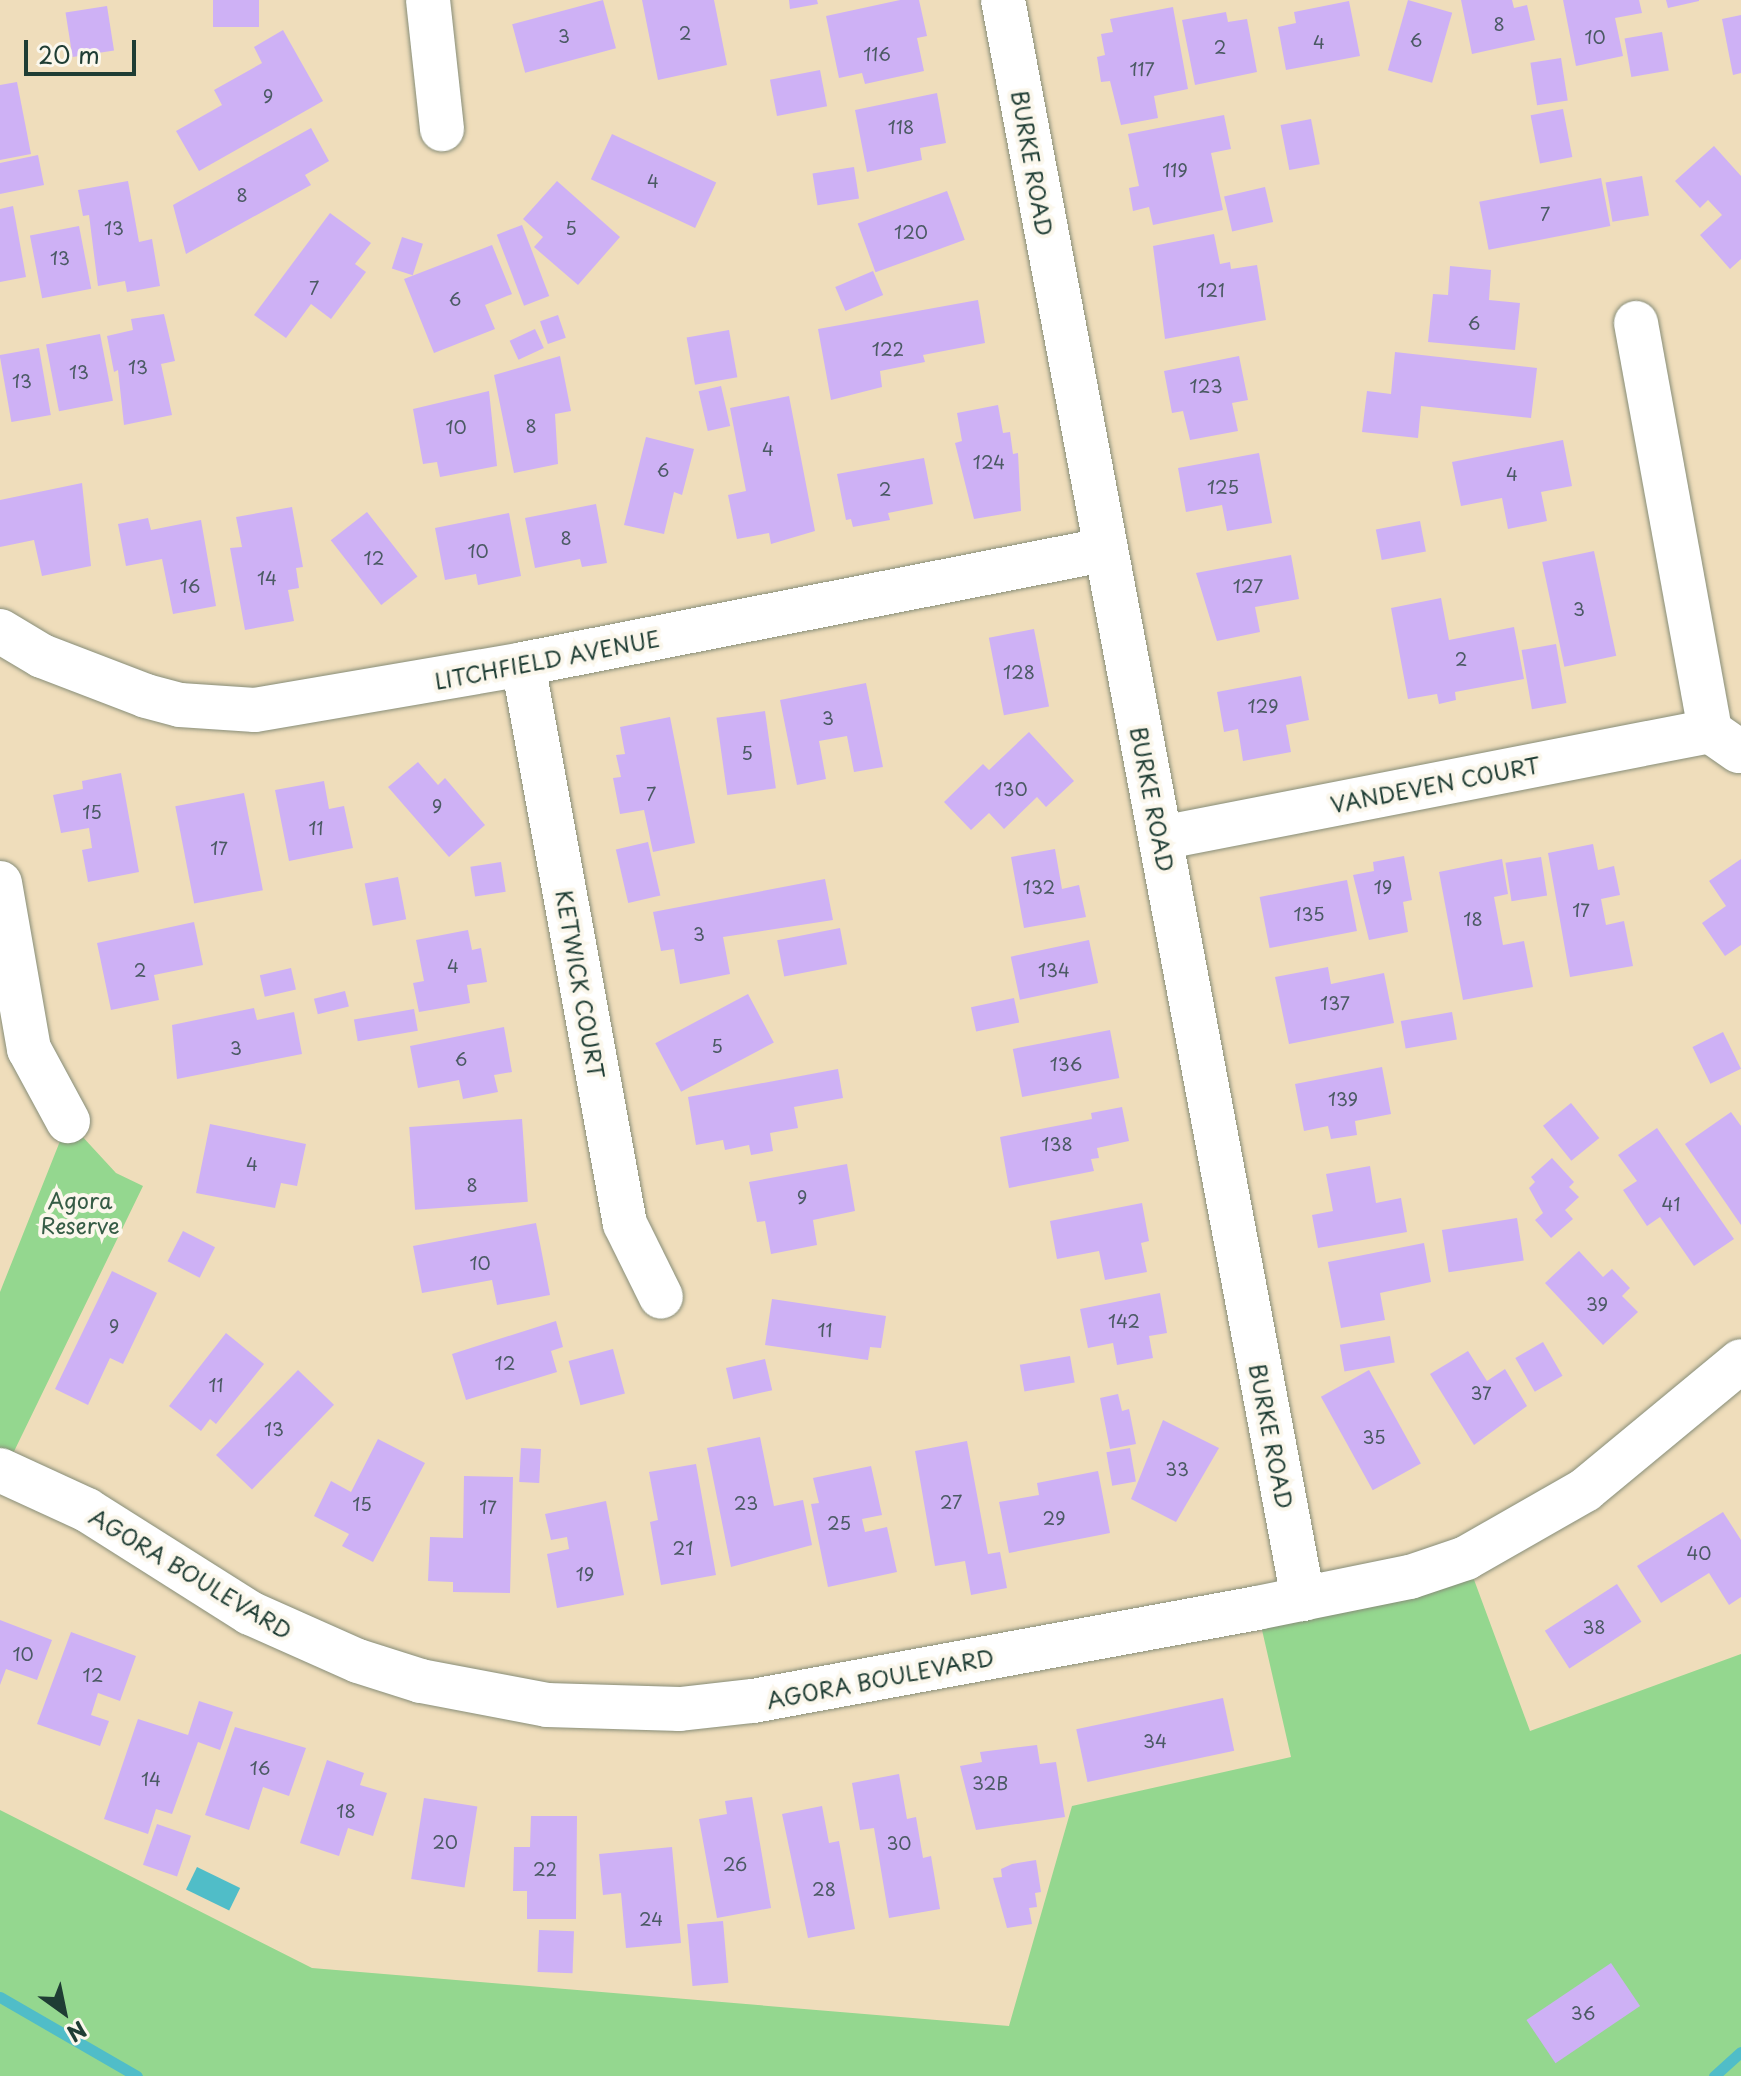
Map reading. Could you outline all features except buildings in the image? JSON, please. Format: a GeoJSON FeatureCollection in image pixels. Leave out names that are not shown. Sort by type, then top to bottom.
{"type":"FeatureCollection","features":[{"type":"Feature","properties":{"kind":"street"},"geometry":{"type":"LineString","coordinates":[[428,0],[442,129]]}},
{"type":"Feature","properties":{"kind":"street","name":"BURKE ROAD"},"geometry":{"type":"LineString","coordinates":[[1003,0],[1103,550],[1161,838],[1303,1599]]}},
{"type":"Feature","properties":{"kind":"street","name":"VANDEVEN COURT"},"geometry":{"type":"LineString","coordinates":[[1161,838],[1725,741],[1636,323]]}},
{"type":"Feature","properties":{"kind":"street","name":"LITCHFIELD AVENUE"},"geometry":{"type":"LineString","coordinates":[[4,644],[146,696],[223,710],[290,707],[1103,550]]}},
{"type":"Feature","properties":{"kind":"street","name":"KETWICK COURT"},"geometry":{"type":"LineString","coordinates":[[523,664],[625,1224],[661,1297]]}},
{"type":"Feature","properties":{"kind":"street"},"geometry":{"type":"LineString","coordinates":[[0,883],[29,1049],[68,1121]]}},
{"type":"Feature","properties":{"kind":"street","name":"AGORA BOULEVARD"},"geometry":{"type":"LineString","coordinates":[[0,1470],[87,1510],[237,1605],[299,1637],[421,1681],[547,1705],[626,1710],[753,1701],[1410,1577],[1498,1543],[1585,1490],[1741,1361]]}},
{"type":"Feature","properties":{"kind":"green space","name":"Agora Reserve"},"geometry":{"type":"Polygon","coordinates":[[[68,1121],[116,1173],[143,1186],[4,1472],[0,1470],[0,1292],[68,1121]]]}},
{"type":"Feature","properties":{"kind":"green space"},"geometry":{"type":"Polygon","coordinates":[[[1466,1558],[1530,1731],[1741,1654],[1741,2076],[0,2076],[0,1810],[312,1968],[1009,2026],[1072,1806],[1291,1757],[1257,1608],[1466,1558]]]}},
{"type":"Feature","properties":{"kind":"water"},"geometry":{"type":"Polygon","coordinates":[[[197,1867],[240,1888],[229,1911],[186,1889],[197,1867]]]}},
{"type":"Feature","properties":{"kind":"waterway"},"geometry":{"type":"LineString","coordinates":[[0,1997],[137,2076]]}},
{"type":"Feature","properties":{"kind":"waterway"},"geometry":{"type":"LineString","coordinates":[[1714,2076],[1741,2052]]}}]}
